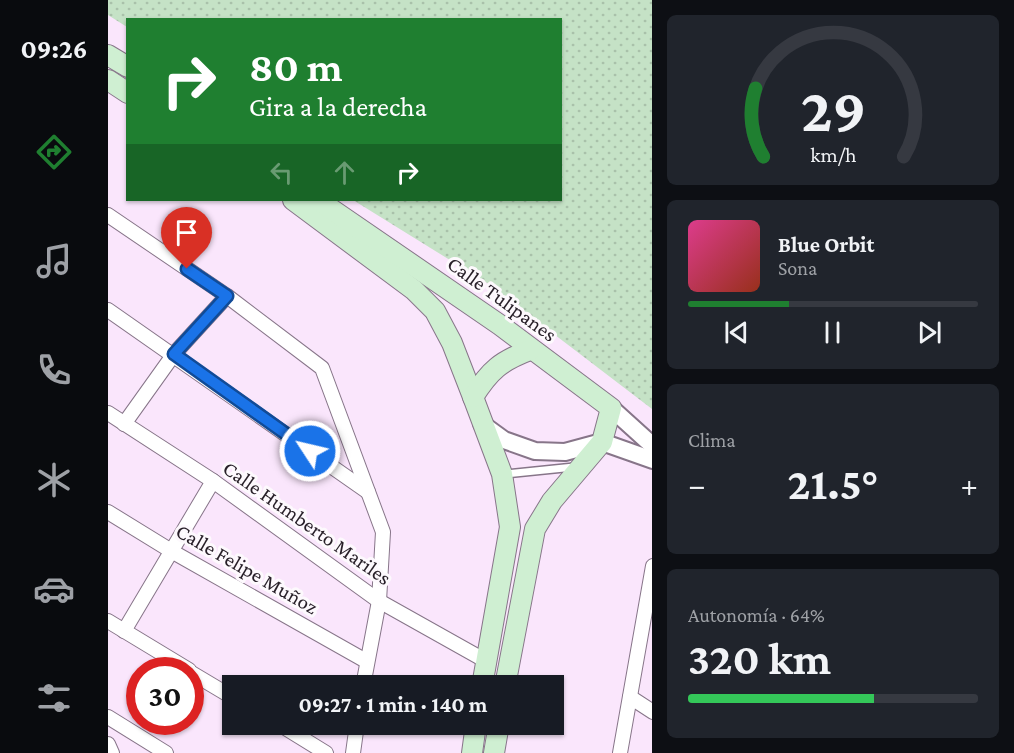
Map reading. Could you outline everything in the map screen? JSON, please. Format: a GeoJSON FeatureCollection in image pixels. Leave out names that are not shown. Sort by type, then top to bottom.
{"type":"FeatureCollection","features":[{"type":"Feature","properties":{"kind":"main road"},"geometry":{"type":"LineString","coordinates":[[108,55],[126,66]]}},
{"type":"Feature","properties":{"kind":"main road"},"geometry":{"type":"LineString","coordinates":[[108,80],[126,92]]}},
{"type":"Feature","properties":{"kind":"main road"},"geometry":{"type":"LineString","coordinates":[[294,201],[414,290],[435,311],[452,343],[502,474],[510,527],[484,675]]}},
{"type":"Feature","properties":{"kind":"main road","name":"Calle Tulipanes"},"geometry":{"type":"LineString","coordinates":[[319,201],[490,318],[530,350],[611,408]]}},
{"type":"Feature","properties":{"kind":"main road"},"geometry":{"type":"LineString","coordinates":[[473,397],[485,377],[505,359],[530,350]]}},
{"type":"Feature","properties":{"kind":"main road"},"geometry":{"type":"LineString","coordinates":[[507,675],[535,529],[552,501],[602,442],[611,408]]}},
{"type":"Feature","properties":{"kind":"main road"},"geometry":{"type":"LineString","coordinates":[[472,753],[474,735]]}},
{"type":"Feature","properties":{"kind":"main road"},"geometry":{"type":"LineString","coordinates":[[494,753],[497,735]]}},
{"type":"Feature","properties":{"kind":"street"},"geometry":{"type":"LineString","coordinates":[[108,215],[227,296],[322,368],[383,532],[379,600],[364,675]]}},
{"type":"Feature","properties":{"kind":"street"},"geometry":{"type":"LineString","coordinates":[[124,424],[174,354],[227,296]]}},
{"type":"Feature","properties":{"kind":"street"},"geometry":{"type":"LineString","coordinates":[[108,310],[174,354],[368,492]]}},
{"type":"Feature","properties":{"kind":"street","name":"Calle Tulipanes"},"geometry":{"type":"LineString","coordinates":[[611,408],[652,446]]}},
{"type":"Feature","properties":{"kind":"street","name":"Calle Humberto Mariles"},"geometry":{"type":"LineString","coordinates":[[108,413],[213,481],[379,600],[486,661]]}},
{"type":"Feature","properties":{"kind":"street"},"geometry":{"type":"LineString","coordinates":[[482,424],[504,440],[535,452],[565,452],[602,442],[652,460]]}},
{"type":"Feature","properties":{"kind":"street"},"geometry":{"type":"LineString","coordinates":[[123,631],[213,481]]}},
{"type":"Feature","properties":{"kind":"street","name":"Calle Felipe Muñoz"},"geometry":{"type":"LineString","coordinates":[[108,512],[172,552],[366,661]]}},
{"type":"Feature","properties":{"kind":"street"},"geometry":{"type":"LineString","coordinates":[[620,753],[652,575]]}},
{"type":"Feature","properties":{"kind":"street"},"geometry":{"type":"LineString","coordinates":[[108,621],[167,657]]}},
{"type":"Feature","properties":{"kind":"street"},"geometry":{"type":"LineString","coordinates":[[204,680],[222,691]]}},
{"type":"Feature","properties":{"kind":"street"},"geometry":{"type":"LineString","coordinates":[[630,697],[652,712]]}},
{"type":"Feature","properties":{"kind":"street"},"geometry":{"type":"LineString","coordinates":[[108,717],[161,752]]}},
{"type":"Feature","properties":{"kind":"street"},"geometry":{"type":"LineString","coordinates":[[297,735],[326,753]]}},
{"type":"Feature","properties":{"kind":"street"},"geometry":{"type":"LineString","coordinates":[[353,753],[355,735]]}},
{"type":"Feature","properties":{"kind":"street"},"geometry":{"type":"LineString","coordinates":[[108,744],[112,753]]}},
{"type":"Feature","properties":{"kind":"lane"},"geometry":{"type":"LineString","coordinates":[[502,474],[580,466]]}},
{"type":"Feature","properties":{"kind":"green space"},"geometry":{"type":"Polygon","coordinates":[[[108,0],[652,0],[652,409],[487,283],[355,201],[562,201],[562,18],[126,18],[126,26],[108,15],[108,0]]]}},
{"type":"Feature","properties":{"kind":"route"},"geometry":{"type":"LineString","coordinates":[[187,269],[227,296],[174,354],[310,451]]}}]}
